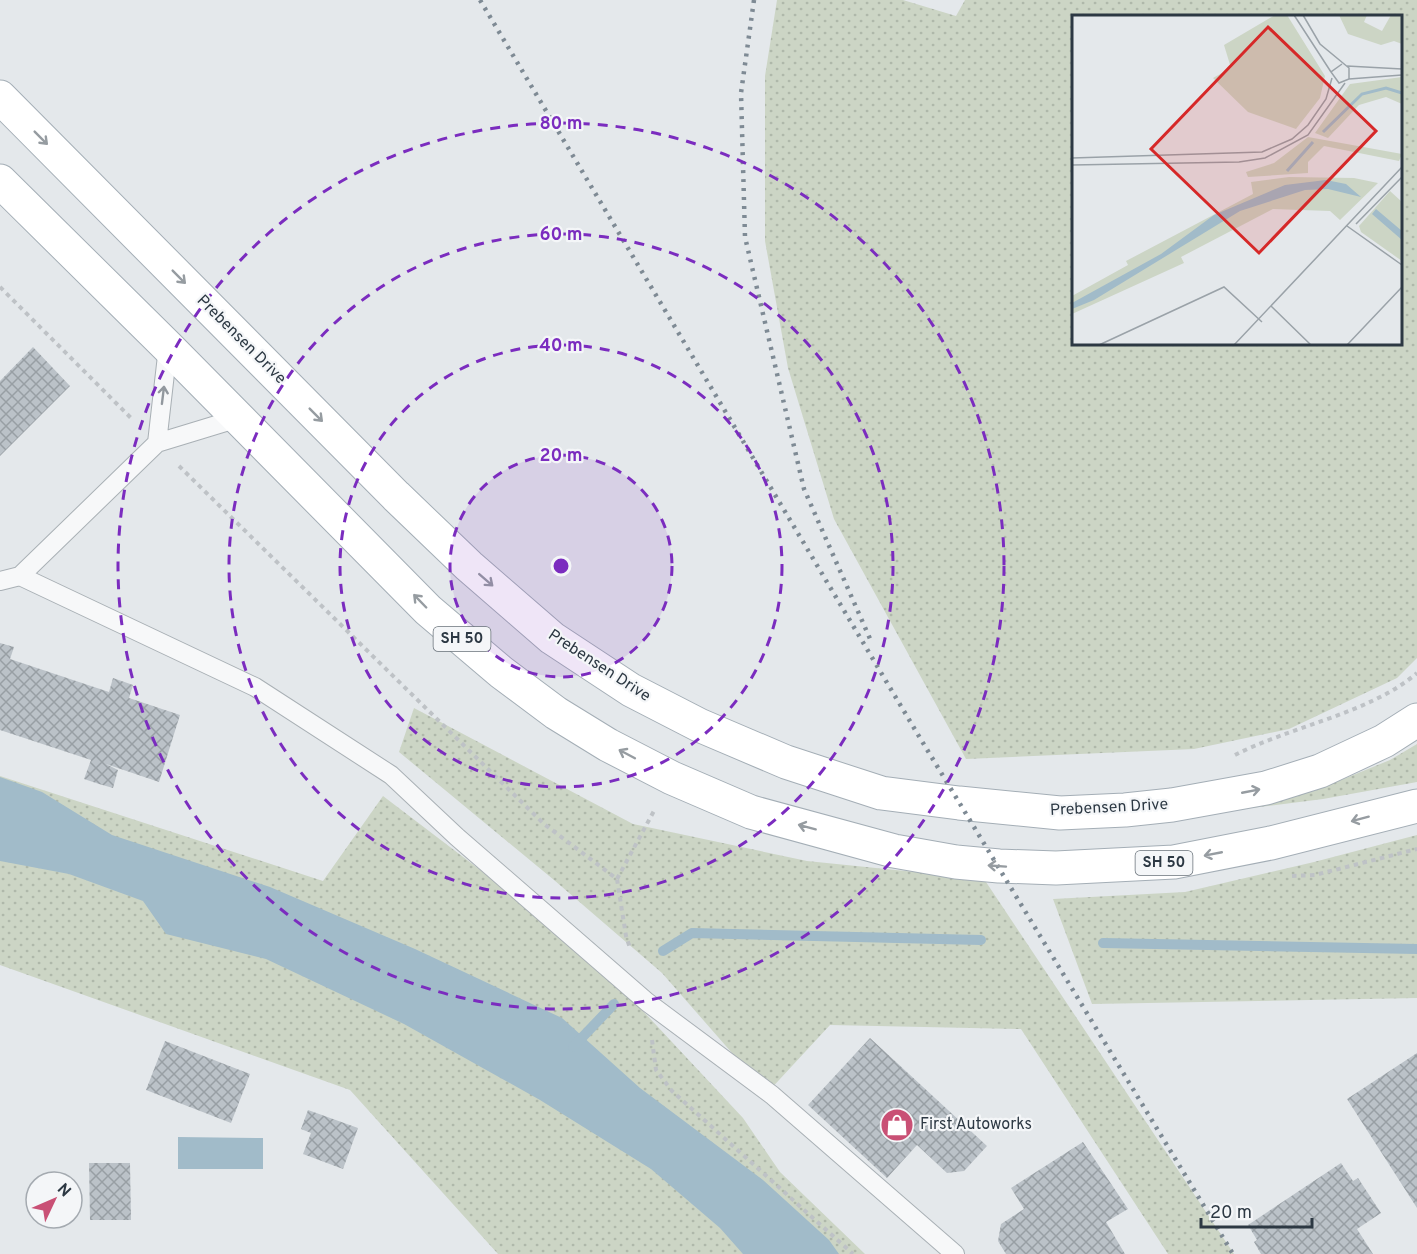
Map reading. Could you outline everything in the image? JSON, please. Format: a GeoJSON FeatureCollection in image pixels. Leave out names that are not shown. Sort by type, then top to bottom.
{"type":"FeatureCollection","features":[{"type":"Feature","properties":{"kind":"main road","name":"Prebensen Drive"},"geometry":{"type":"LineString","coordinates":[[0,97],[396,496],[469,566],[552,638],[631,690],[699,725],[786,762],[881,793],[1059,813],[1173,805],[1266,788],[1320,771],[1384,741],[1417,720]]}},
{"type":"Feature","properties":{"kind":"main road","name":"SH 50"},"geometry":{"type":"LineString","coordinates":[[0,181],[239,418],[428,610],[501,672],[556,713],[608,745],[672,778],[751,812],[894,850],[956,862],[999,866],[1056,868],[1174,862],[1271,843],[1417,806]]}},
{"type":"Feature","properties":{"kind":"lane"},"geometry":{"type":"LineString","coordinates":[[157,443],[168,347]]}},
{"type":"Feature","properties":{"kind":"lane"},"geometry":{"type":"LineString","coordinates":[[0,581],[20,576],[157,443],[239,418]]}},
{"type":"Feature","properties":{"kind":"lane"},"geometry":{"type":"LineString","coordinates":[[20,576],[255,687],[391,775],[457,837],[647,1002],[772,1095],[955,1254]]}},
{"type":"Feature","properties":{"kind":"path"},"geometry":{"type":"LineString","coordinates":[[0,287],[544,824],[617,879]]}},
{"type":"Feature","properties":{"kind":"path"},"geometry":{"type":"LineString","coordinates":[[1233,756],[1359,706],[1389,692],[1417,673]]}},
{"type":"Feature","properties":{"kind":"path"},"geometry":{"type":"LineString","coordinates":[[655,810],[617,879],[626,936],[647,1002],[656,1070],[672,1091],[853,1254]]}},
{"type":"Feature","properties":{"kind":"path"},"geometry":{"type":"LineString","coordinates":[[1284,873],[1303,877],[1315,875],[1417,849]]}},
{"type":"Feature","properties":{"kind":"green space"},"geometry":{"type":"Polygon","coordinates":[[[777,0],[903,0],[956,16],[965,0],[1417,0],[1417,658],[1397,678],[1289,729],[1194,749],[966,759],[834,519],[788,368],[765,241],[765,76],[777,0]]]}},
{"type":"Feature","properties":{"kind":"green space"},"geometry":{"type":"Polygon","coordinates":[[[414,708],[633,824],[807,861],[984,879],[1234,1254],[1168,1254],[1021,1029],[830,1025],[767,1093],[662,973],[399,752],[414,708]]]}},
{"type":"Feature","properties":{"kind":"green space"},"geometry":{"type":"Polygon","coordinates":[[[1417,744],[1417,782],[1323,799],[1251,808],[1319,789],[1390,760],[1417,744]]]}},
{"type":"Feature","properties":{"kind":"green space"},"geometry":{"type":"Polygon","coordinates":[[[0,776],[323,881],[383,796],[496,882],[629,996],[743,1118],[780,1172],[865,1254],[498,1254],[350,1090],[0,965],[0,776]]]}},
{"type":"Feature","properties":{"kind":"green space"},"geometry":{"type":"Polygon","coordinates":[[[1417,835],[1417,998],[1092,1004],[1053,899],[1185,892],[1417,835]]]}},
{"type":"Feature","properties":{"kind":"water"},"geometry":{"type":"Polygon","coordinates":[[[0,777],[42,792],[112,835],[270,887],[415,949],[562,1018],[640,1088],[763,1180],[829,1240],[839,1254],[743,1254],[720,1228],[651,1169],[540,1100],[404,1024],[266,959],[166,934],[143,901],[69,874],[0,861],[0,777]]]}},
{"type":"Feature","properties":{"kind":"water"},"geometry":{"type":"Polygon","coordinates":[[[178,1137],[263,1138],[263,1169],[178,1169],[178,1137]]]}},
{"type":"Feature","properties":{"kind":"building"},"geometry":{"type":"Polygon","coordinates":[[[33,347],[70,386],[0,456],[0,381],[33,347]]]}},
{"type":"Feature","properties":{"kind":"building"},"geometry":{"type":"Polygon","coordinates":[[[0,643],[14,647],[10,659],[109,692],[113,678],[133,685],[129,698],[180,715],[159,782],[106,764],[118,770],[113,788],[99,784],[84,779],[91,760],[0,730],[0,643]]]}},
{"type":"Feature","properties":{"kind":"building","name":"First Autoworks"},"geometry":{"type":"Polygon","coordinates":[[[870,1038],[987,1146],[964,1171],[947,1173],[917,1145],[887,1178],[808,1105],[870,1038]]]}},
{"type":"Feature","properties":{"kind":"building"},"geometry":{"type":"Polygon","coordinates":[[[165,1041],[250,1074],[231,1123],[146,1090],[165,1041]]]}},
{"type":"Feature","properties":{"kind":"building"},"geometry":{"type":"Polygon","coordinates":[[[1417,1053],[1417,1208],[1347,1099],[1417,1053]]]}},
{"type":"Feature","properties":{"kind":"building"},"geometry":{"type":"Polygon","coordinates":[[[308,1110],[358,1128],[343,1169],[303,1154],[311,1133],[301,1129],[308,1110]]]}},
{"type":"Feature","properties":{"kind":"building"},"geometry":{"type":"Polygon","coordinates":[[[1083,1142],[1128,1209],[1106,1222],[1125,1254],[1006,1254],[998,1241],[1001,1224],[1024,1209],[1011,1188],[1083,1142]]]}},
{"type":"Feature","properties":{"kind":"building"},"geometry":{"type":"Polygon","coordinates":[[[89,1163],[130,1163],[131,1220],[90,1220],[89,1163]]]}},
{"type":"Feature","properties":{"kind":"building"},"geometry":{"type":"Polygon","coordinates":[[[1341,1163],[1353,1181],[1358,1178],[1381,1213],[1357,1229],[1373,1254],[1261,1254],[1254,1242],[1257,1240],[1248,1225],[1341,1163]]]}},
{"type":"Feature","properties":{"kind":"waterway"},"geometry":{"type":"LineString","coordinates":[[663,951],[692,933],[981,940]]}},
{"type":"Feature","properties":{"kind":"waterway"},"geometry":{"type":"LineString","coordinates":[[1103,943],[1417,949]]}},
{"type":"Feature","properties":{"kind":"waterway"},"geometry":{"type":"LineString","coordinates":[[573,1047],[614,1004]]}},
{"type":"Feature","properties":{"kind":"railway"},"geometry":{"type":"LineString","coordinates":[[480,0],[917,733],[1233,1254]]}},
{"type":"Feature","properties":{"kind":"railway"},"geometry":{"type":"LineString","coordinates":[[754,0],[741,93],[745,237],[804,489],[871,641]]}},
{"type":"Feature","properties":{"kind":"place","name":"First Autoworks"},"geometry":{"type":"Point","coordinates":[897,1125]}}]}
